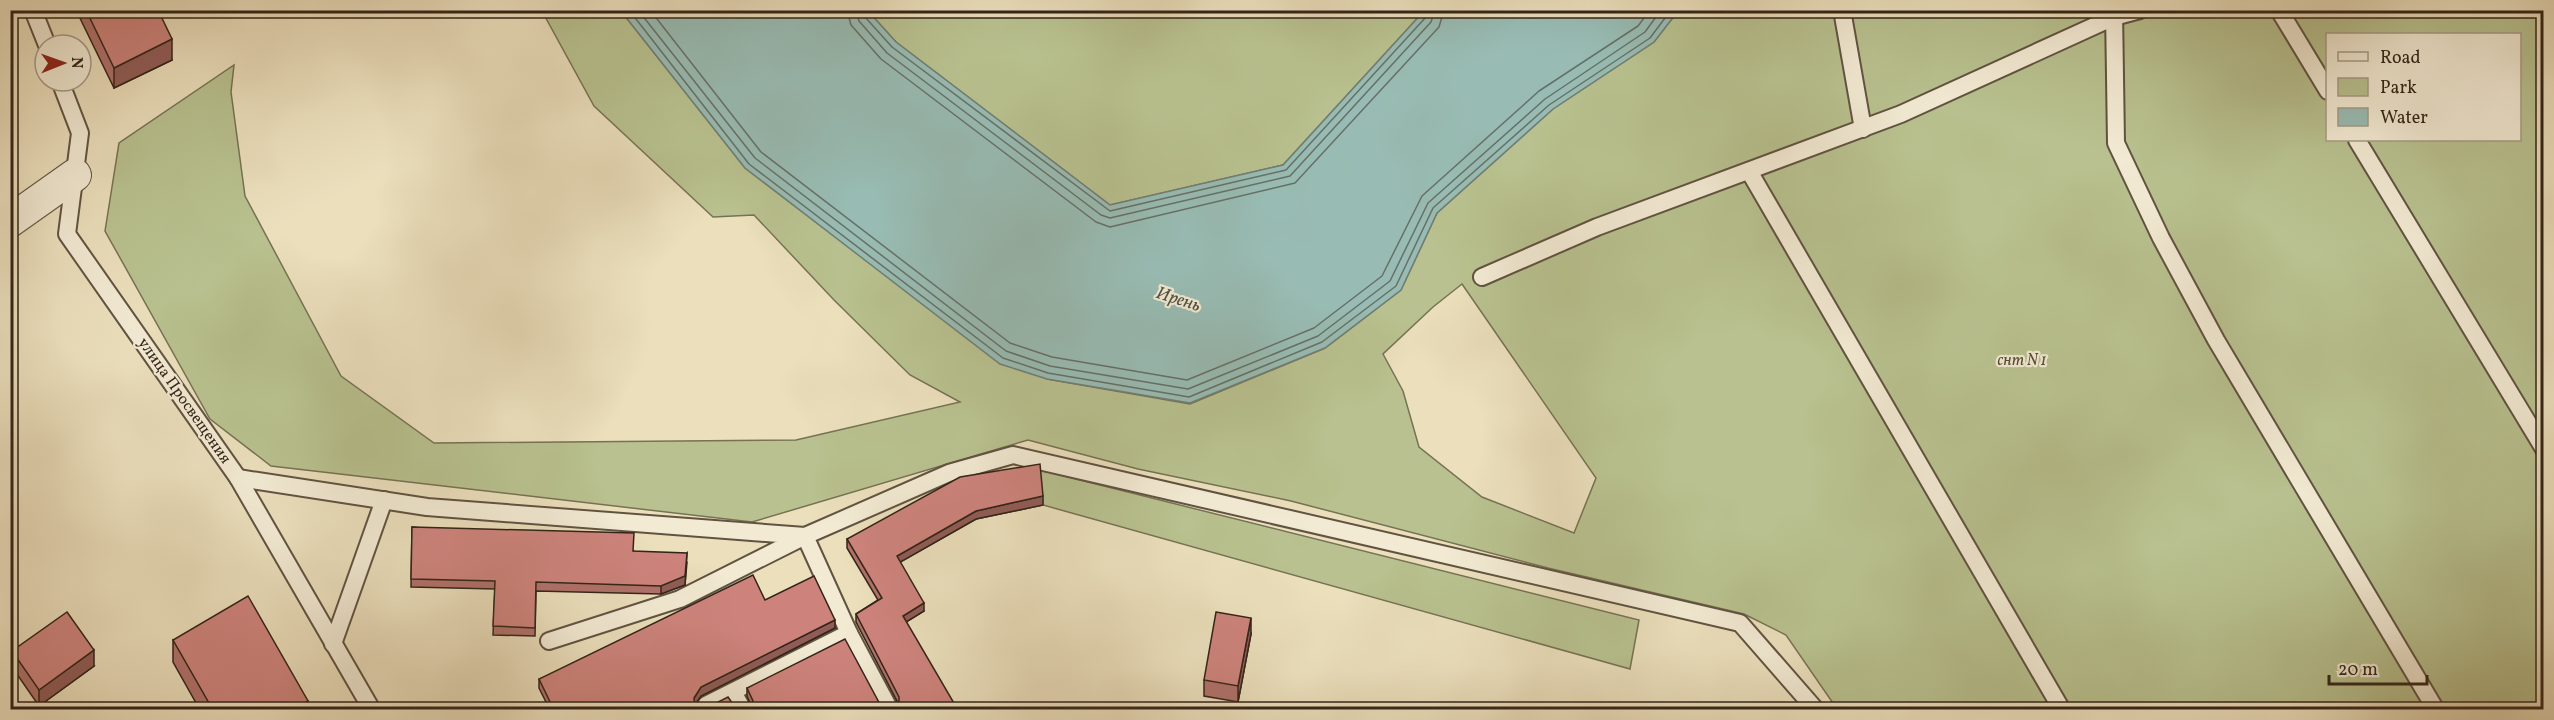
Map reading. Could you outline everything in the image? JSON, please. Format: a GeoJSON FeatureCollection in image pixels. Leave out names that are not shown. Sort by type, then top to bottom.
{"type":"FeatureCollection","features":[{"type":"Feature","properties":{"kind":"street"},"geometry":{"type":"LineString","coordinates":[[10,221],[75,175]]}},
{"type":"Feature","properties":{"kind":"lane"},"geometry":{"type":"LineString","coordinates":[[33,10],[42,33]]}},
{"type":"Feature","properties":{"kind":"lane"},"geometry":{"type":"LineString","coordinates":[[1842,10],[1863,129]]}},
{"type":"Feature","properties":{"kind":"lane"},"geometry":{"type":"LineString","coordinates":[[1482,278],[1597,227],[1901,114],[2114,14],[2140,10]]}},
{"type":"Feature","properties":{"kind":"lane"},"geometry":{"type":"LineString","coordinates":[[2279,10],[2326,88]]}},
{"type":"Feature","properties":{"kind":"lane"},"geometry":{"type":"LineString","coordinates":[[2114,14],[2116,143],[2162,238],[2216,340],[2436,710]]}},
{"type":"Feature","properties":{"kind":"lane","name":"улица Просвещения"},"geometry":{"type":"LineString","coordinates":[[65,93],[80,133],[67,234],[238,478],[372,710]]}},
{"type":"Feature","properties":{"kind":"lane"},"geometry":{"type":"LineString","coordinates":[[2358,141],[2544,449]]}},
{"type":"Feature","properties":{"kind":"lane"},"geometry":{"type":"LineString","coordinates":[[1749,171],[2062,710]]}},
{"type":"Feature","properties":{"kind":"lane"},"geometry":{"type":"LineString","coordinates":[[549,640],[680,599],[805,536],[949,473],[1013,455],[1740,623],[1816,710]]}},
{"type":"Feature","properties":{"kind":"lane"},"geometry":{"type":"LineString","coordinates":[[238,478],[427,507],[805,536]]}},
{"type":"Feature","properties":{"kind":"lane"},"geometry":{"type":"LineString","coordinates":[[333,644],[384,500]]}},
{"type":"Feature","properties":{"kind":"lane"},"geometry":{"type":"LineString","coordinates":[[805,536],[849,633],[890,710]]}},
{"type":"Feature","properties":{"kind":"lane"},"geometry":{"type":"LineString","coordinates":[[704,710],[706,705],[849,633]]}},
{"type":"Feature","properties":{"kind":"lane"},"geometry":{"type":"LineString","coordinates":[[733,692],[743,710]]}},
{"type":"Feature","properties":{"kind":"green space","name":"снт N 1"},"geometry":{"type":"Polygon","coordinates":[[[542,11],[621,11],[745,168],[846,245],[1047,379],[1190,404],[1325,348],[1401,290],[1437,213],[1553,109],[1654,42],[1678,11],[2543,11],[2543,709],[1837,709],[1786,635],[1744,614],[1548,568],[1291,501],[1138,469],[1028,440],[752,522],[271,466],[210,419],[105,231],[119,143],[234,65],[231,92],[245,196],[341,376],[434,443],[796,440],[960,402],[910,375],[834,300],[754,215],[713,217],[594,106],[542,11]],[[1462,284],[1433,307],[1383,354],[1403,391],[1419,447],[1482,497],[1574,533],[1596,478],[1462,284]]]}},
{"type":"Feature","properties":{"kind":"green space"},"geometry":{"type":"Polygon","coordinates":[[[868,11],[1424,11],[1283,165],[1110,205],[896,42],[868,11]]]}},
{"type":"Feature","properties":{"kind":"green space"},"geometry":{"type":"Polygon","coordinates":[[[1040,470],[1639,620],[1630,669],[1043,505],[1040,470]]]}},
{"type":"Feature","properties":{"kind":"water","name":"Ирень"},"geometry":{"type":"Polygon","coordinates":[[[621,11],[868,11],[896,42],[1110,205],[1283,165],[1424,11],[1678,11],[1654,42],[1553,109],[1437,213],[1401,290],[1325,348],[1190,403],[1047,379],[1000,364],[745,168],[621,11]]]}},
{"type":"Feature","properties":{"kind":"building"},"geometry":{"type":"Polygon","coordinates":[[[86,10],[158,10],[172,39],[114,68],[86,10]]]}},
{"type":"Feature","properties":{"kind":"building"},"geometry":{"type":"Polygon","coordinates":[[[1040,464],[1043,496],[976,511],[897,556],[924,603],[903,616],[958,710],[896,710],[899,707],[899,697],[856,614],[882,598],[847,539],[960,477],[1040,464]]]}},
{"type":"Feature","properties":{"kind":"building"},"geometry":{"type":"Polygon","coordinates":[[[412,527],[634,533],[633,551],[687,553],[685,576],[661,586],[536,582],[535,628],[493,626],[495,581],[411,579],[412,527]]]}},
{"type":"Feature","properties":{"kind":"building"},"geometry":{"type":"Polygon","coordinates":[[[753,575],[765,600],[814,576],[835,620],[701,687],[694,698],[695,708],[700,710],[554,710],[539,679],[753,575]]]}},
{"type":"Feature","properties":{"kind":"building"},"geometry":{"type":"Polygon","coordinates":[[[248,596],[308,701],[292,710],[213,710],[173,640],[248,596]]]}},
{"type":"Feature","properties":{"kind":"building"},"geometry":{"type":"Polygon","coordinates":[[[67,612],[94,650],[39,690],[12,651],[67,612]]]}},
{"type":"Feature","properties":{"kind":"building"},"geometry":{"type":"Polygon","coordinates":[[[1216,612],[1251,618],[1238,686],[1204,680],[1216,612]]]}},
{"type":"Feature","properties":{"kind":"building"},"geometry":{"type":"Polygon","coordinates":[[[845,639],[884,710],[748,710],[753,701],[747,688],[845,639]]]}},
{"type":"Feature","properties":{"kind":"building"},"geometry":{"type":"Polygon","coordinates":[[[728,697],[737,710],[709,710],[714,704],[728,697]]]}}]}
